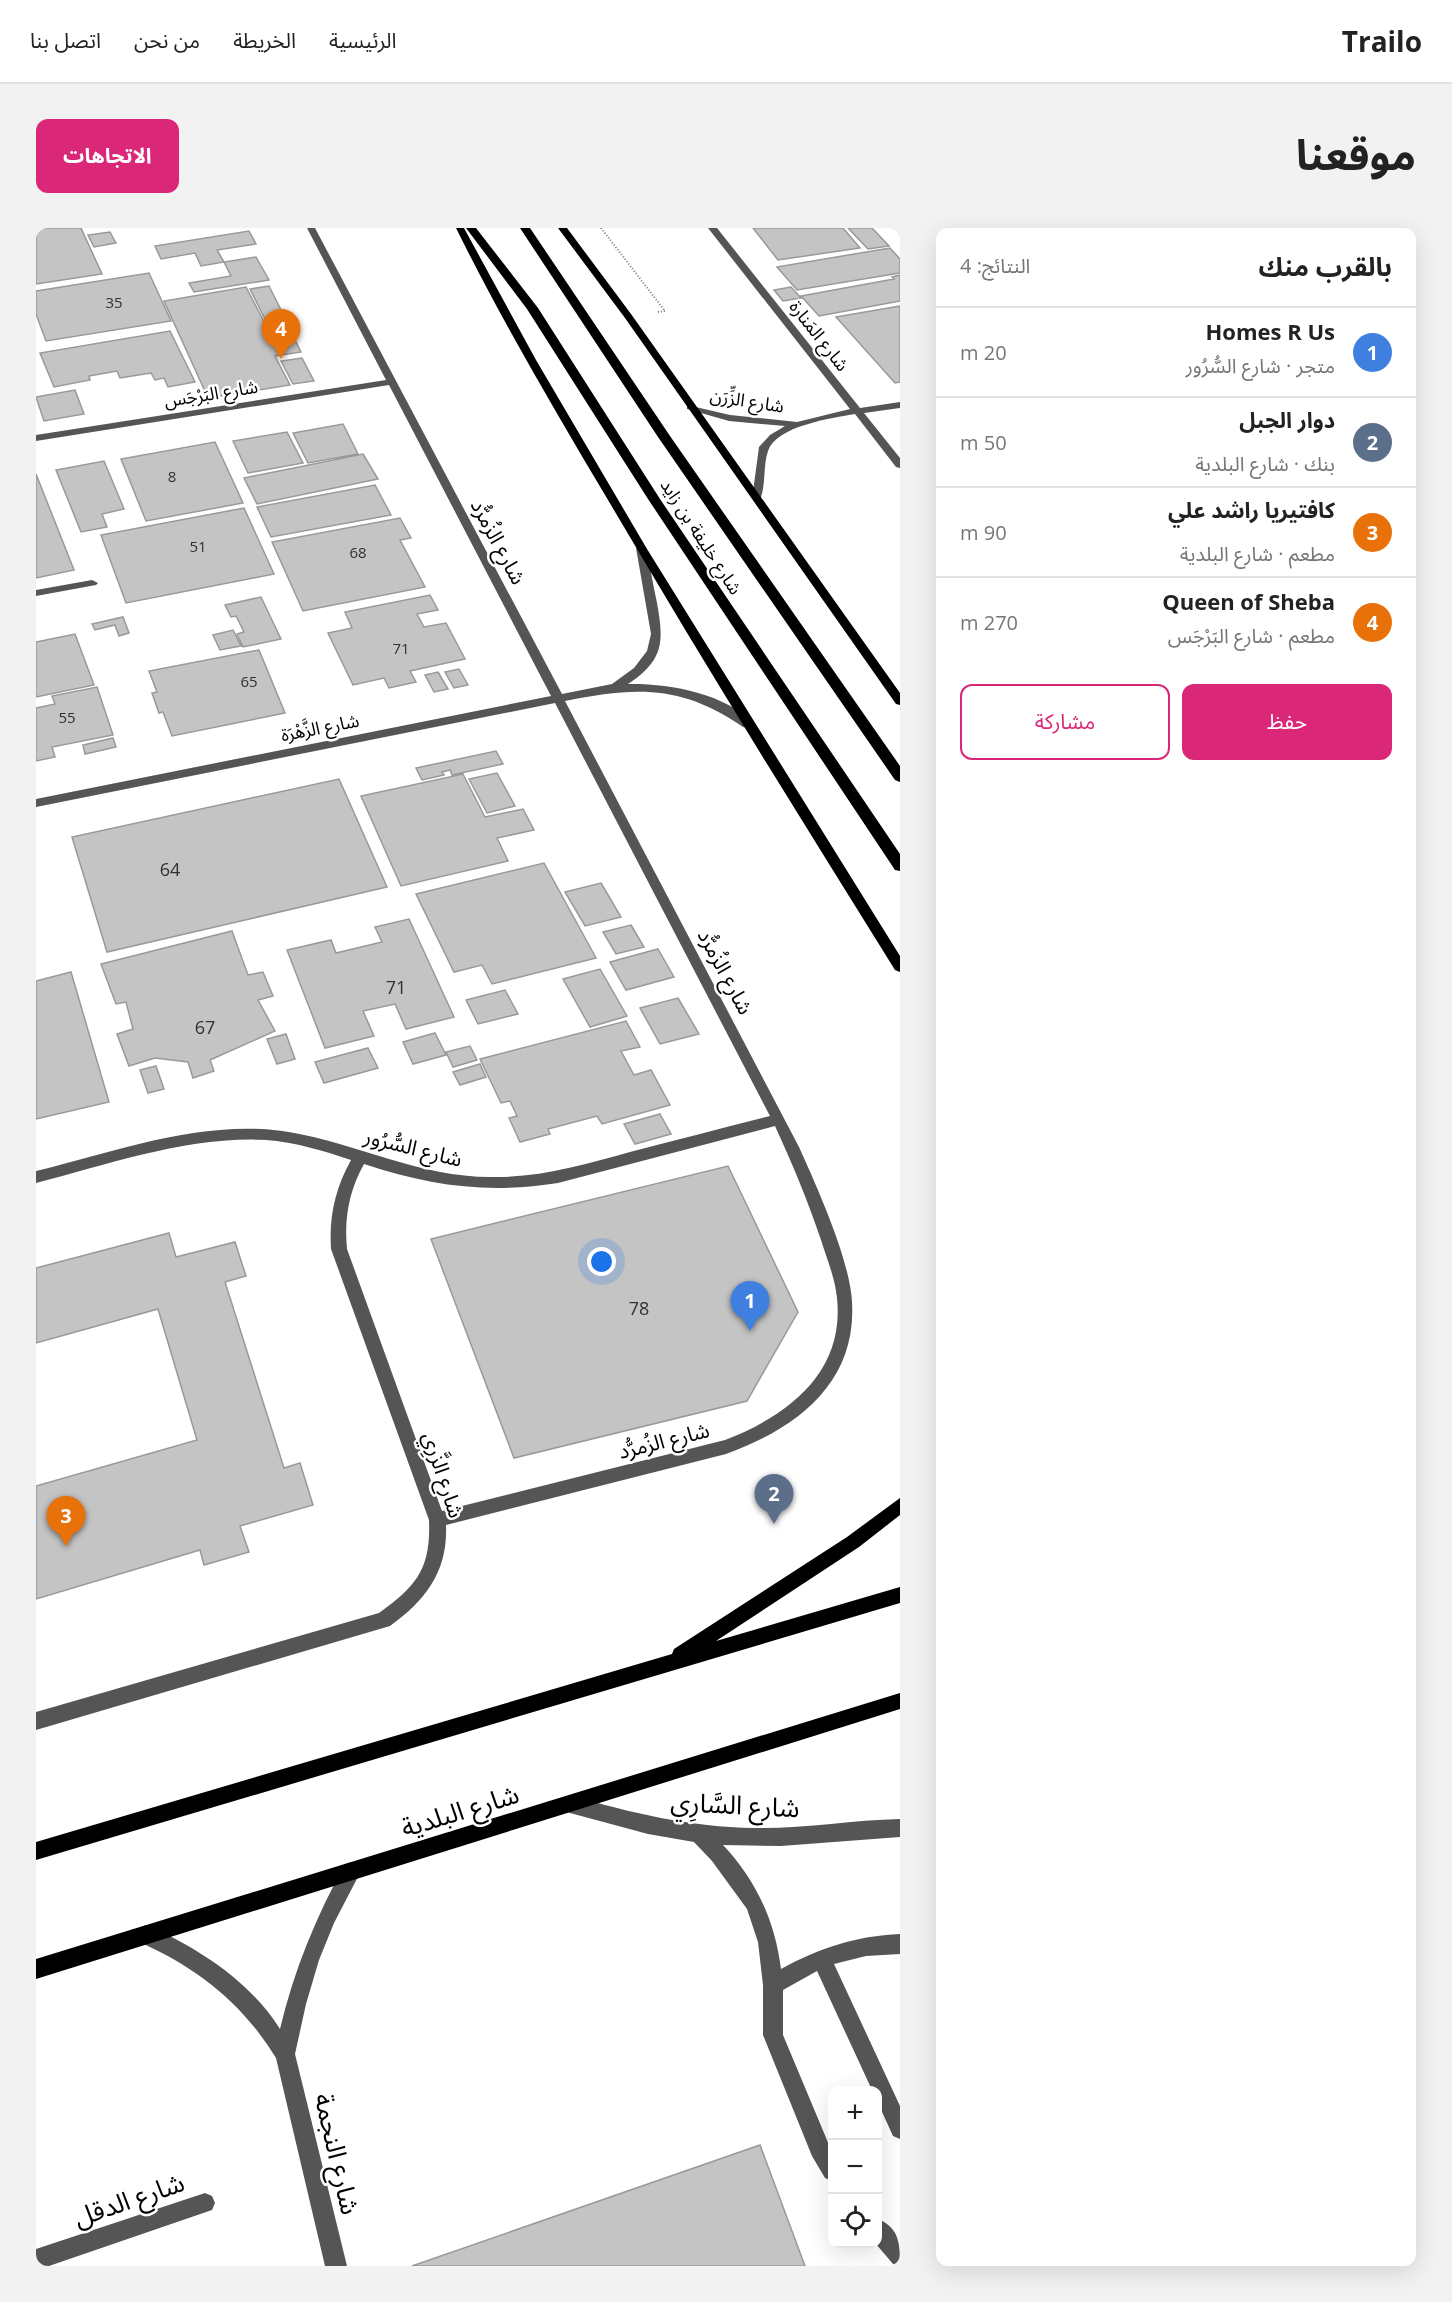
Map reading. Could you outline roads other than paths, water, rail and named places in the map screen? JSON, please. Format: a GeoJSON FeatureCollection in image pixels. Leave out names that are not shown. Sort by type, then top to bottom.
{"type":"FeatureCollection","features":[{"type":"Feature","properties":{"kind":"highway","name":"شارع خليفة بن زايد"},"geometry":{"type":"LineString","coordinates":[[471,228],[532,308],[654,499],[900,866]]}},
{"type":"Feature","properties":{"kind":"highway","name":"شارع خليفة بن زايد"},"geometry":{"type":"LineString","coordinates":[[525,228],[657,428],[900,777]]}},
{"type":"Feature","properties":{"kind":"main road"},"geometry":{"type":"LineString","coordinates":[[460,228],[521,344],[641,548],[747,724],[900,967]]}},
{"type":"Feature","properties":{"kind":"main road"},"geometry":{"type":"LineString","coordinates":[[562,228],[900,701]]}},
{"type":"Feature","properties":{"kind":"main road"},"geometry":{"type":"LineString","coordinates":[[666,1665],[853,1542],[900,1505]]}},
{"type":"Feature","properties":{"kind":"main road"},"geometry":{"type":"LineString","coordinates":[[36,1851],[900,1595]]}},
{"type":"Feature","properties":{"kind":"main road","name":"شارع البلدية"},"geometry":{"type":"LineString","coordinates":[[36,1969],[900,1701]]}},
{"type":"Feature","properties":{"kind":"street","name":"شارع الزُمرُّد"},"geometry":{"type":"LineString","coordinates":[[311,228],[779,1119],[817,1206],[845,1302],[844,1329],[838,1354],[825,1379],[807,1402],[784,1421],[757,1436],[726,1447],[437,1520]]}},
{"type":"Feature","properties":{"kind":"street","name":"شارع المَنارة"},"geometry":{"type":"LineString","coordinates":[[712,228],[900,465]]}},
{"type":"Feature","properties":{"kind":"street","name":"شارع البَرْجَس"},"geometry":{"type":"LineString","coordinates":[[36,438],[390,382]]}},
{"type":"Feature","properties":{"kind":"street","name":"شارع الزِّرَن"},"geometry":{"type":"LineString","coordinates":[[756,497],[761,480],[762,453],[766,444],[774,436],[798,424],[900,405]]}},
{"type":"Feature","properties":{"kind":"street","name":"شارع الزِّرَن"},"geometry":{"type":"LineString","coordinates":[[691,407],[740,420],[798,424]]}},
{"type":"Feature","properties":{"kind":"street","name":"شارع الزَّهْرَة"},"geometry":{"type":"LineString","coordinates":[[612,688],[640,670],[656,647],[657,634],[641,548]]}},
{"type":"Feature","properties":{"kind":"street"},"geometry":{"type":"LineString","coordinates":[[36,593],[92,583]]}},
{"type":"Feature","properties":{"kind":"street","name":"شارع الزَّهْرَة"},"geometry":{"type":"LineString","coordinates":[[36,803],[612,688],[655,687],[686,693],[715,704],[747,724]]}},
{"type":"Feature","properties":{"kind":"street","name":"شارع السُّرُور"},"geometry":{"type":"LineString","coordinates":[[36,1177],[179,1143],[243,1134],[293,1138],[446,1180],[502,1184],[558,1177],[779,1119]]}},
{"type":"Feature","properties":{"kind":"street","name":"شارع الزَّرِي"},"geometry":{"type":"LineString","coordinates":[[36,1721],[384,1620],[406,1605],[423,1588],[434,1566],[439,1543],[437,1520],[339,1249],[336,1224],[340,1201],[360,1157]]}},
{"type":"Feature","properties":{"kind":"street","name":"شارع السَّارِي"},"geometry":{"type":"LineString","coordinates":[[570,1804],[620,1819],[698,1833],[780,1837],[900,1828]]}},
{"type":"Feature","properties":{"kind":"street"},"geometry":{"type":"LineString","coordinates":[[698,1833],[719,1854],[755,1904],[768,1942],[773,1984],[771,2017],[778,2052],[819,2149],[828,2164]]}},
{"type":"Feature","properties":{"kind":"street","name":"شارع النجمة"},"geometry":{"type":"LineString","coordinates":[[285,2054],[294,2003],[309,1956],[328,1912],[352,1871]]}},
{"type":"Feature","properties":{"kind":"street","name":"شارع النجمة"},"geometry":{"type":"LineString","coordinates":[[146,1935],[179,1950],[238,1993],[264,2021],[285,2054],[336,2266]]}},
{"type":"Feature","properties":{"kind":"street"},"geometry":{"type":"LineString","coordinates":[[773,1984],[805,1964],[839,1951],[874,1944],[900,1944]]}},
{"type":"Feature","properties":{"kind":"street"},"geometry":{"type":"LineString","coordinates":[[821,1958],[900,2129]]}},
{"type":"Feature","properties":{"kind":"street","name":"شارع الدقل"},"geometry":{"type":"LineString","coordinates":[[36,2260],[205,2203]]}},
{"type":"Feature","properties":{"kind":"street"},"geometry":{"type":"LineString","coordinates":[[882,2234],[900,2257]]}},
{"type":"Feature","properties":{"kind":"place","name":"Queen of Sheba"},"geometry":{"type":"Point","coordinates":[281,359]}},
{"type":"Feature","properties":{"kind":"place","name":"Homes R Us"},"geometry":{"type":"Point","coordinates":[750,1331]}},
{"type":"Feature","properties":{"kind":"place","name":"دوار الجبل"},"geometry":{"type":"Point","coordinates":[774,1524]}},
{"type":"Feature","properties":{"kind":"place","name":"كافتيريا راشد علي"},"geometry":{"type":"Point","coordinates":[66,1546]}}]}
